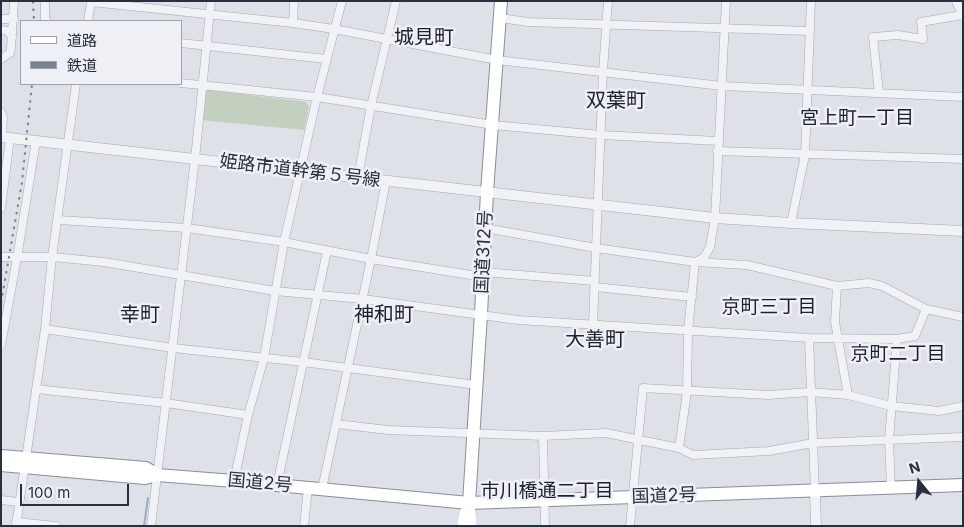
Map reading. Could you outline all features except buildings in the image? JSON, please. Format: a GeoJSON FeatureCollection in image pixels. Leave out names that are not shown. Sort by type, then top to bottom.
{"type":"FeatureCollection","features":[{"type":"Feature","properties":{"kind":"highway","name":"国道312号"},"geometry":{"type":"LineString","coordinates":[[469,503],[482,314],[487,192],[501,1]]}},
{"type":"Feature","properties":{"kind":"highway","name":"国道2号"},"geometry":{"type":"LineString","coordinates":[[1,456],[24,462]]}},
{"type":"Feature","properties":{"kind":"highway","name":"国道2号"},"geometry":{"type":"LineString","coordinates":[[1,465],[24,462],[146,468],[157,475],[469,503],[963,484]]}},
{"type":"Feature","properties":{"kind":"main road"},"geometry":{"type":"LineString","coordinates":[[463,526],[469,503]]}},
{"type":"Feature","properties":{"kind":"main road"},"geometry":{"type":"LineString","coordinates":[[469,503],[471,526]]}},
{"type":"Feature","properties":{"kind":"street"},"geometry":{"type":"LineString","coordinates":[[1,59],[10,53],[14,1]]}},
{"type":"Feature","properties":{"kind":"street"},"geometry":{"type":"LineString","coordinates":[[45,1],[45,20]]}},
{"type":"Feature","properties":{"kind":"street"},"geometry":{"type":"LineString","coordinates":[[151,526],[182,274],[211,1]]}},
{"type":"Feature","properties":{"kind":"street"},"geometry":{"type":"LineString","coordinates":[[294,1],[294,23]]}},
{"type":"Feature","properties":{"kind":"street"},"geometry":{"type":"LineString","coordinates":[[234,481],[248,414],[264,358],[284,242],[300,170],[326,59],[342,1]]}},
{"type":"Feature","properties":{"kind":"street"},"geometry":{"type":"LineString","coordinates":[[358,178],[371,106],[396,1]]}},
{"type":"Feature","properties":{"kind":"street"},"geometry":{"type":"LineString","coordinates":[[593,324],[603,72],[608,1]]}},
{"type":"Feature","properties":{"kind":"street"},"geometry":{"type":"LineString","coordinates":[[695,262],[704,258],[710,247],[715,218],[723,28],[726,1]]}},
{"type":"Feature","properties":{"kind":"street"},"geometry":{"type":"LineString","coordinates":[[791,223],[805,155],[811,1]]}},
{"type":"Feature","properties":{"kind":"street"},"geometry":{"type":"LineString","coordinates":[[879,93],[873,37],[898,36],[923,39],[921,22],[963,15],[957,1]]}},
{"type":"Feature","properties":{"kind":"street"},"geometry":{"type":"LineString","coordinates":[[88,20],[91,2],[294,23],[497,60],[722,86],[963,97]]}},
{"type":"Feature","properties":{"kind":"street"},"geometry":{"type":"LineString","coordinates":[[500,18],[528,22],[809,31]]}},
{"type":"Feature","properties":{"kind":"street"},"geometry":{"type":"LineString","coordinates":[[1,19],[14,19]]}},
{"type":"Feature","properties":{"kind":"street"},"geometry":{"type":"LineString","coordinates":[[1,30],[8,31],[12,37]]}},
{"type":"Feature","properties":{"kind":"street"},"geometry":{"type":"LineString","coordinates":[[182,43],[326,59]]}},
{"type":"Feature","properties":{"kind":"street"},"geometry":{"type":"LineString","coordinates":[[182,83],[317,97],[493,124],[601,135],[718,141]]}},
{"type":"Feature","properties":{"kind":"street"},"geometry":{"type":"LineString","coordinates":[[56,526],[16,524],[45,329],[52,258],[76,85]]}},
{"type":"Feature","properties":{"kind":"street"},"geometry":{"type":"LineString","coordinates":[[1,112],[5,137],[1,208]]}},
{"type":"Feature","properties":{"kind":"street","name":"姫路市道幹第５号線"},"geometry":{"type":"LineString","coordinates":[[5,137],[715,218],[963,231]]}},
{"type":"Feature","properties":{"kind":"street"},"geometry":{"type":"LineString","coordinates":[[1,346],[18,258],[36,141]]}},
{"type":"Feature","properties":{"kind":"street"},"geometry":{"type":"LineString","coordinates":[[717,151],[963,159]]}},
{"type":"Feature","properties":{"kind":"street"},"geometry":{"type":"LineString","coordinates":[[322,489],[386,181]]}},
{"type":"Feature","properties":{"kind":"street"},"geometry":{"type":"LineString","coordinates":[[58,220],[187,228],[284,242],[371,259],[483,275],[595,284],[692,297]]}},
{"type":"Feature","properties":{"kind":"street"},"geometry":{"type":"LineString","coordinates":[[486,228],[596,248],[695,262],[747,266],[837,286],[868,283],[882,286],[926,308],[963,317]]}},
{"type":"Feature","properties":{"kind":"street"},"geometry":{"type":"LineString","coordinates":[[277,485],[327,251]]}},
{"type":"Feature","properties":{"kind":"street"},"geometry":{"type":"LineString","coordinates":[[1,257],[104,262],[275,291],[363,299],[518,320],[809,338],[897,338],[915,336],[926,308]]}},
{"type":"Feature","properties":{"kind":"street"},"geometry":{"type":"LineString","coordinates":[[679,448],[687,392],[688,331],[695,262]]}},
{"type":"Feature","properties":{"kind":"street"},"geometry":{"type":"LineString","coordinates":[[837,286],[834,322],[848,394]]}},
{"type":"Feature","properties":{"kind":"street"},"geometry":{"type":"LineString","coordinates":[[45,329],[173,348],[303,362],[476,385]]}},
{"type":"Feature","properties":{"kind":"street"},"geometry":{"type":"LineString","coordinates":[[809,338],[816,526]]}},
{"type":"Feature","properties":{"kind":"street"},"geometry":{"type":"LineString","coordinates":[[890,488],[889,440],[897,338]]}},
{"type":"Feature","properties":{"kind":"street"},"geometry":{"type":"LineString","coordinates":[[36,388],[248,414]]}},
{"type":"Feature","properties":{"kind":"street"},"geometry":{"type":"LineString","coordinates":[[630,526],[643,388],[687,392],[768,395],[810,392],[848,394],[892,406],[939,411],[963,406]]}},
{"type":"Feature","properties":{"kind":"street"},"geometry":{"type":"LineString","coordinates":[[336,424],[388,430],[543,436],[606,433],[679,448],[693,455],[769,451],[813,443],[862,443],[963,437]]}},
{"type":"Feature","properties":{"kind":"street"},"geometry":{"type":"LineString","coordinates":[[543,436],[545,526]]}},
{"type":"Feature","properties":{"kind":"street"},"geometry":{"type":"LineString","coordinates":[[304,526],[308,488]]}},
{"type":"Feature","properties":{"kind":"street"},"geometry":{"type":"LineString","coordinates":[[1,500],[18,502]]}},
{"type":"Feature","properties":{"kind":"green space"},"geometry":{"type":"Polygon","coordinates":[[[208,90],[306,102],[309,107],[304,130],[201,120],[205,93],[208,90]]]}},
{"type":"Feature","properties":{"kind":"waterway"},"geometry":{"type":"LineString","coordinates":[[144,526],[148,498]]}},
{"type":"Feature","properties":{"kind":"railway"},"geometry":{"type":"LineString","coordinates":[[33,1],[34,20]]}},
{"type":"Feature","properties":{"kind":"railway"},"geometry":{"type":"LineString","coordinates":[[1,303],[22,182],[32,85]]}},
{"type":"Feature","properties":{"kind":"district","name":"城見町"},"geometry":{"type":"Point","coordinates":[424,38]}},
{"type":"Feature","properties":{"kind":"district","name":"双葉町"},"geometry":{"type":"Point","coordinates":[616,101]}},
{"type":"Feature","properties":{"kind":"district","name":"宮上町一丁目"},"geometry":{"type":"Point","coordinates":[857,118]}},
{"type":"Feature","properties":{"kind":"district","name":"京町三丁目"},"geometry":{"type":"Point","coordinates":[769,307]}},
{"type":"Feature","properties":{"kind":"district","name":"幸町"},"geometry":{"type":"Point","coordinates":[140,315]}},
{"type":"Feature","properties":{"kind":"district","name":"神和町"},"geometry":{"type":"Point","coordinates":[384,315]}},
{"type":"Feature","properties":{"kind":"district","name":"大善町"},"geometry":{"type":"Point","coordinates":[595,340]}},
{"type":"Feature","properties":{"kind":"district","name":"京町二丁目"},"geometry":{"type":"Point","coordinates":[898,354]}},
{"type":"Feature","properties":{"kind":"district","name":"市川橋通二丁目"},"geometry":{"type":"Point","coordinates":[547,491]}}]}
